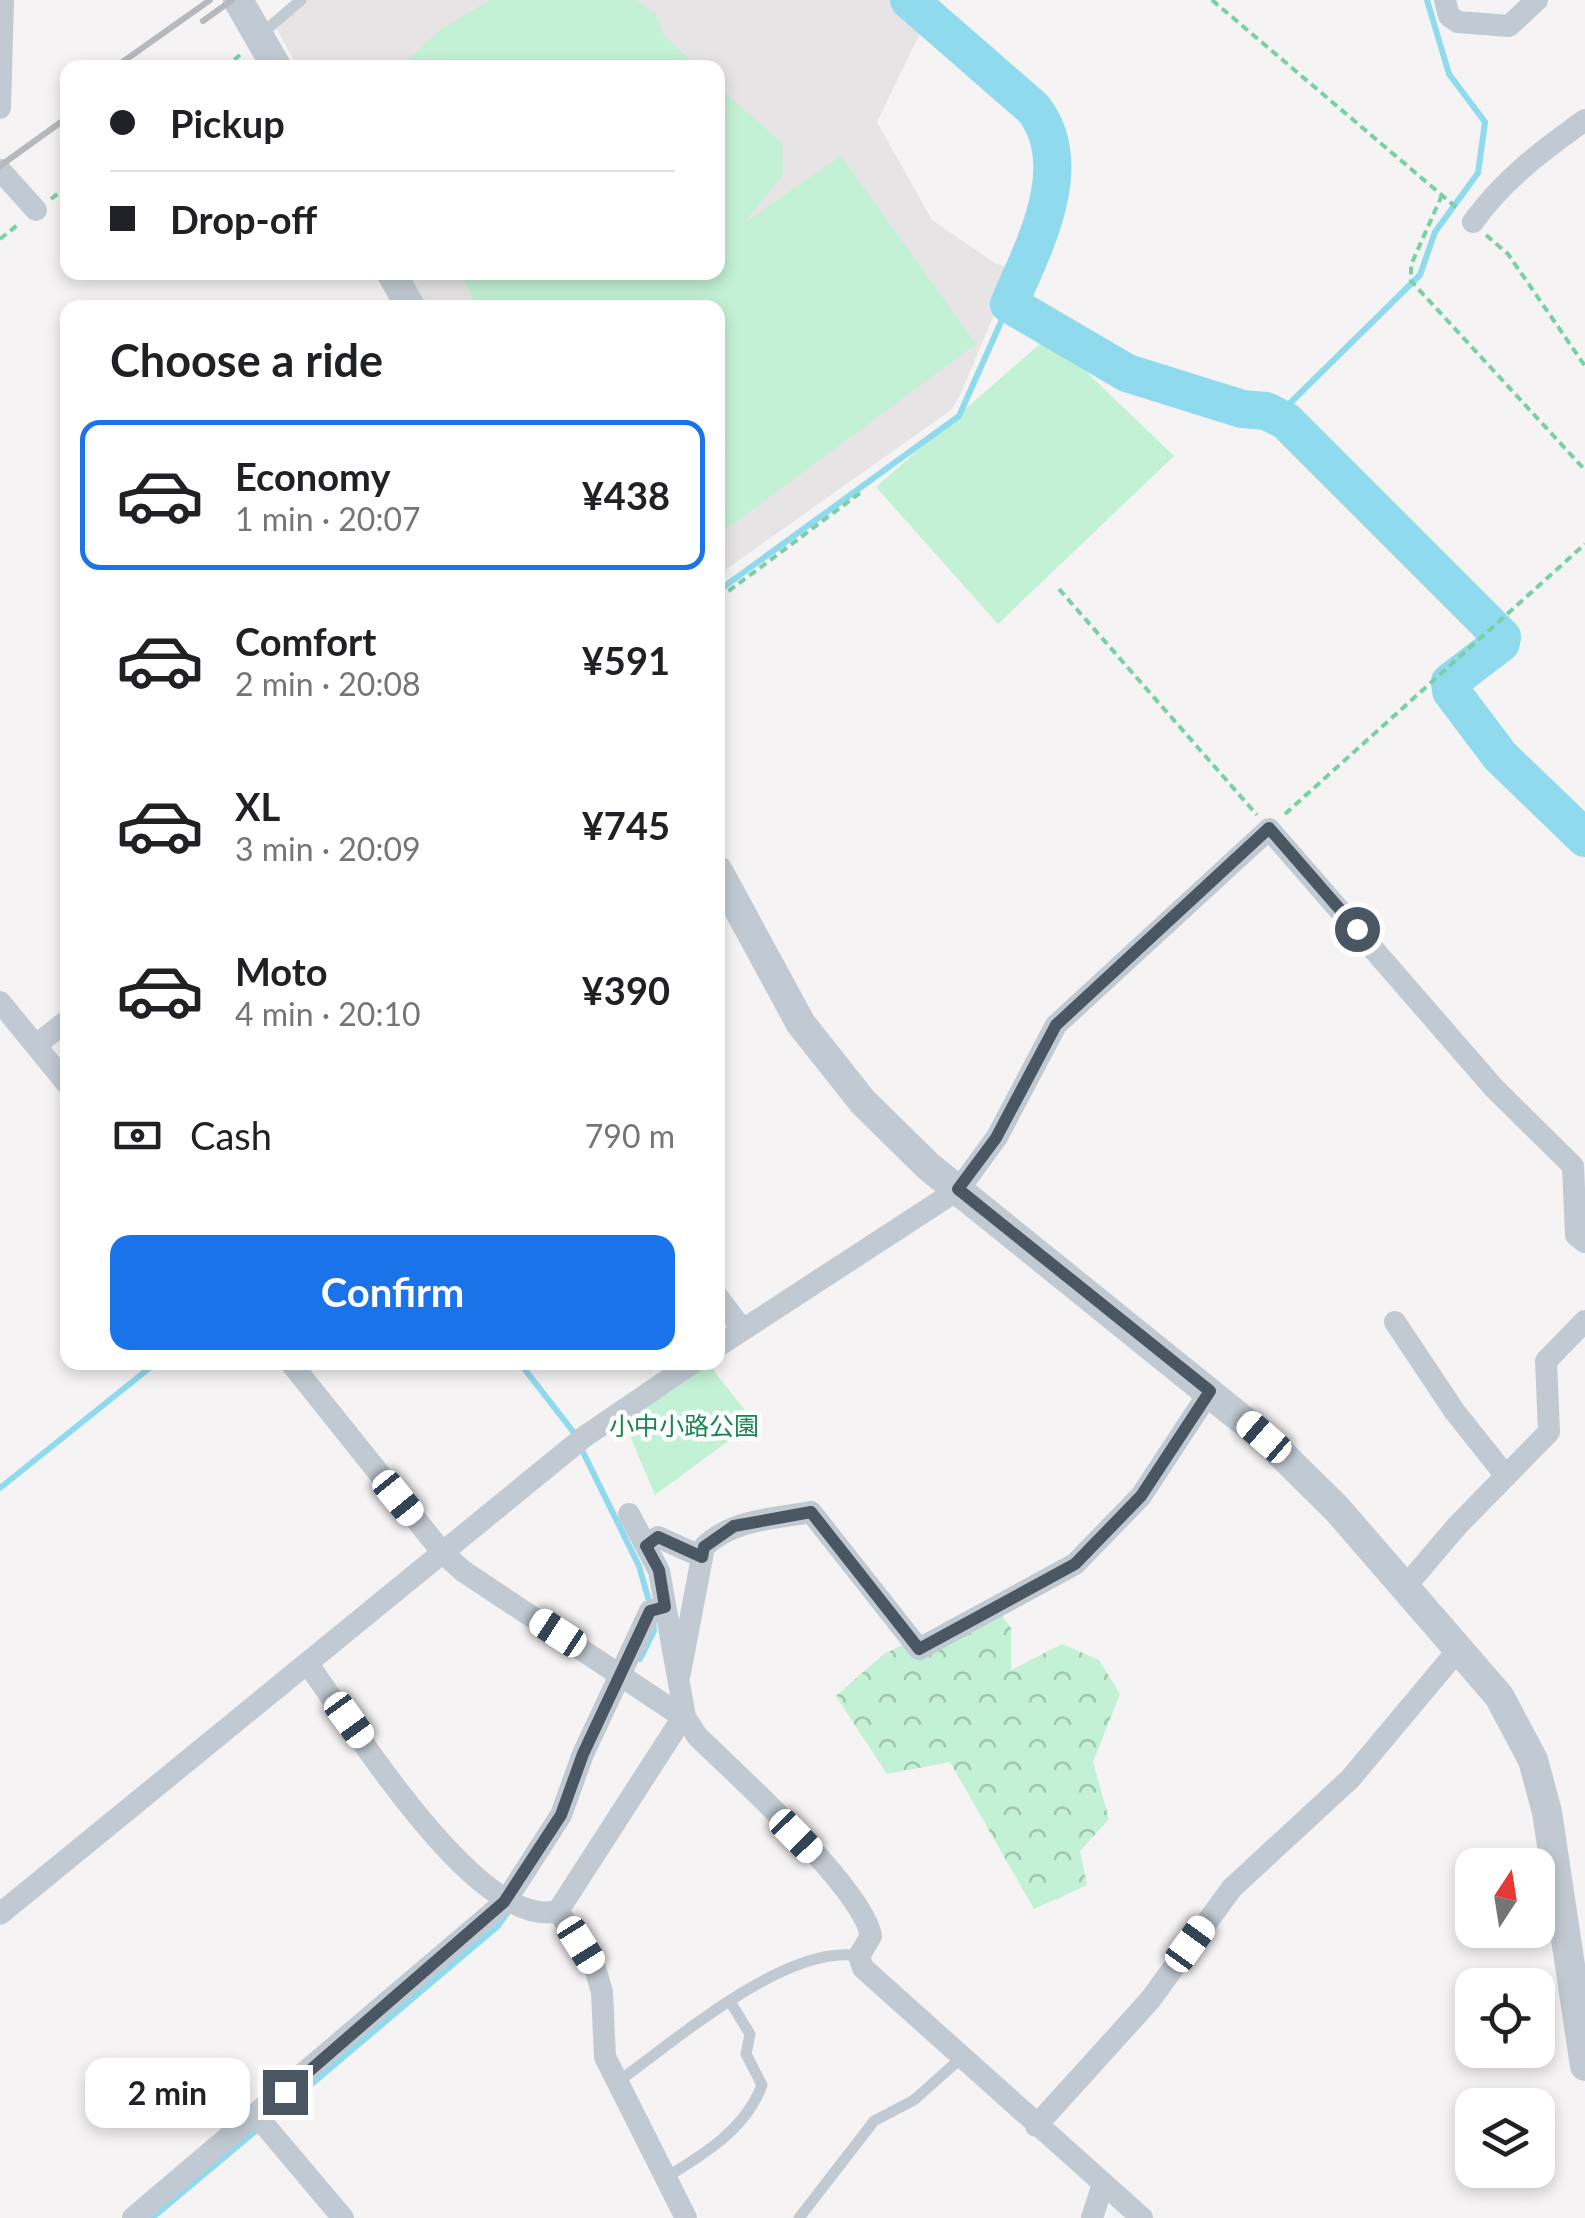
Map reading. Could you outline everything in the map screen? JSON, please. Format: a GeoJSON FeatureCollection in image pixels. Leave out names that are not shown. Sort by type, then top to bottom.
{"type":"FeatureCollection","features":[{"type":"Feature","properties":{"kind":"street"},"geometry":{"type":"LineString","coordinates":[[0,108],[3,0]]}},
{"type":"Feature","properties":{"kind":"street"},"geometry":{"type":"LineString","coordinates":[[238,0],[273,60]]}},
{"type":"Feature","properties":{"kind":"street"},"geometry":{"type":"LineString","coordinates":[[1446,0],[1448,16],[1458,22],[1508,26],[1537,0]]}},
{"type":"Feature","properties":{"kind":"street"},"geometry":{"type":"LineString","coordinates":[[1473,222],[1496,190],[1525,163],[1585,120]]}},
{"type":"Feature","properties":{"kind":"street"},"geometry":{"type":"LineString","coordinates":[[0,170],[36,210]]}},
{"type":"Feature","properties":{"kind":"street"},"geometry":{"type":"LineString","coordinates":[[725,1341],[958,1189],[996,1138],[1056,1025],[1269,828],[1494,1088],[1573,1166],[1576,1235],[1585,1242]]}},
{"type":"Feature","properties":{"kind":"street"},"geometry":{"type":"LineString","coordinates":[[725,884],[801,1024],[827,1062],[915,1153],[1210,1391],[1337,1510],[1499,1696],[1533,1760],[1547,1812],[1583,2039]]}},
{"type":"Feature","properties":{"kind":"street"},"geometry":{"type":"LineString","coordinates":[[0,1002],[60,1075]]}},
{"type":"Feature","properties":{"kind":"street"},"geometry":{"type":"LineString","coordinates":[[36,1045],[60,1026]]}},
{"type":"Feature","properties":{"kind":"street"},"geometry":{"type":"LineString","coordinates":[[725,1307],[742,1330]]}},
{"type":"Feature","properties":{"kind":"street"},"geometry":{"type":"LineString","coordinates":[[1406,1587],[1550,1432],[1546,1361],[1585,1321]]}},
{"type":"Feature","properties":{"kind":"street"},"geometry":{"type":"LineString","coordinates":[[1395,1322],[1455,1412],[1506,1476]]}},
{"type":"Feature","properties":{"kind":"street"},"geometry":{"type":"LineString","coordinates":[[296,1370],[442,1552],[683,1717],[558,1911],[544,1914],[504,1902],[454,1862],[307,1663]]}},
{"type":"Feature","properties":{"kind":"street"},"geometry":{"type":"LineString","coordinates":[[0,1914],[584,1437],[682,1370]]}},
{"type":"Feature","properties":{"kind":"street"},"geometry":{"type":"LineString","coordinates":[[678,1680],[704,1547],[734,1526],[811,1512],[919,1649],[1075,1564],[1141,1496],[1210,1391]]}},
{"type":"Feature","properties":{"kind":"street"},"geometry":{"type":"LineString","coordinates":[[629,1514],[659,1570],[685,1717],[697,1736],[820,1861],[868,1922],[871,1936],[860,1956],[864,1968],[1142,2218]]}},
{"type":"Feature","properties":{"kind":"street"},"geometry":{"type":"LineString","coordinates":[[646,1546],[658,1537],[702,1557]]}},
{"type":"Feature","properties":{"kind":"street"},"geometry":{"type":"LineString","coordinates":[[133,2218],[504,1902],[561,1815],[583,1754],[650,1611],[665,1607]]}},
{"type":"Feature","properties":{"kind":"street"},"geometry":{"type":"LineString","coordinates":[[1036,2126],[1150,2000],[1232,1888],[1350,1779],[1458,1650]]}},
{"type":"Feature","properties":{"kind":"street"},"geometry":{"type":"LineString","coordinates":[[558,1911],[595,1968],[602,1992],[605,2057],[686,2218]]}},
{"type":"Feature","properties":{"kind":"street"},"geometry":{"type":"LineString","coordinates":[[256,2116],[343,2218]]}},
{"type":"Feature","properties":{"kind":"street"},"geometry":{"type":"LineString","coordinates":[[1092,2218],[1102,2184]]}},
{"type":"Feature","properties":{"kind":"lane"},"geometry":{"type":"LineString","coordinates":[[260,35],[301,0]]}},
{"type":"Feature","properties":{"kind":"lane"},"geometry":{"type":"LineString","coordinates":[[616,2083],[775,1974],[809,1962],[860,1956]]}},
{"type":"Feature","properties":{"kind":"lane"},"geometry":{"type":"LineString","coordinates":[[666,2178],[714,2148],[757,2098],[762,2085],[746,2054],[750,2034],[730,2004]]}},
{"type":"Feature","properties":{"kind":"lane"},"geometry":{"type":"LineString","coordinates":[[799,2218],[874,2121],[914,2100],[960,2058]]}},
{"type":"Feature","properties":{"kind":"path"},"geometry":{"type":"LineString","coordinates":[[1212,0],[1508,254],[1585,366]]}},
{"type":"Feature","properties":{"kind":"path"},"geometry":{"type":"LineString","coordinates":[[1442,195],[1411,265],[1411,281],[1585,470]]}},
{"type":"Feature","properties":{"kind":"path"},"geometry":{"type":"LineString","coordinates":[[725,594],[860,493]]}},
{"type":"Feature","properties":{"kind":"path"},"geometry":{"type":"LineString","coordinates":[[1059,589],[1269,828],[1499,626],[1585,544]]}},
{"type":"Feature","properties":{"kind":"shaded area"},"geometry":{"type":"Polygon","coordinates":[[[306,0],[892,0],[923,27],[877,122],[932,220],[995,263],[1013,270],[960,395],[951,410],[725,570],[725,300],[424,300],[413,280],[725,280],[725,60],[294,60],[275,26],[306,0]]]}},
{"type":"Feature","properties":{"kind":"green space"},"geometry":{"type":"Polygon","coordinates":[[[490,0],[636,0],[656,14],[663,34],[691,60],[408,60],[440,30],[490,0]]]}},
{"type":"Feature","properties":{"kind":"green space"},"geometry":{"type":"Polygon","coordinates":[[[725,93],[782,143],[783,175],[743,224],[841,156],[976,344],[725,530],[725,300],[474,300],[464,280],[725,280],[725,93]]]}},
{"type":"Feature","properties":{"kind":"green space"},"geometry":{"type":"Polygon","coordinates":[[[1049,336],[1174,456],[998,624],[876,487],[1049,336]]]}},
{"type":"Feature","properties":{"kind":"green space","name":"小中小路公園"},"geometry":{"type":"Polygon","coordinates":[[[696,1370],[713,1370],[754,1422],[655,1495],[624,1422],[696,1370]]]}},
{"type":"Feature","properties":{"kind":"green space"},"geometry":{"type":"Polygon","coordinates":[[[992,1602],[1011,1628],[1011,1670],[1062,1644],[1099,1660],[1120,1694],[1093,1762],[1109,1819],[1080,1851],[1087,1885],[1034,1909],[950,1762],[887,1774],[836,1696],[884,1654],[992,1602]]]}},
{"type":"Feature","properties":{"kind":"waterway"},"geometry":{"type":"LineString","coordinates":[[909,0],[1033,108],[1046,130],[1052,155],[1047,206],[1009,304],[1127,373],[1242,409],[1266,411],[1286,421],[1502,637],[1501,643],[1450,682],[1451,691],[1500,756],[1585,838]]}},
{"type":"Feature","properties":{"kind":"waterway"},"geometry":{"type":"LineString","coordinates":[[1278,415],[1420,275],[1435,232],[1478,173],[1485,122],[1449,74],[1427,0]]}},
{"type":"Feature","properties":{"kind":"waterway"},"geometry":{"type":"LineString","coordinates":[[725,586],[959,416],[1009,304]]}},
{"type":"Feature","properties":{"kind":"waterway"},"geometry":{"type":"LineString","coordinates":[[0,1488],[147,1370]]}},
{"type":"Feature","properties":{"kind":"waterway"},"geometry":{"type":"LineString","coordinates":[[525,1370],[575,1434]]}},
{"type":"Feature","properties":{"kind":"waterway"},"geometry":{"type":"LineString","coordinates":[[580,1446],[639,1566],[651,1608]]}},
{"type":"Feature","properties":{"kind":"waterway"},"geometry":{"type":"LineString","coordinates":[[640,1659],[654,1631],[653,1620]]}},
{"type":"Feature","properties":{"kind":"waterway"},"geometry":{"type":"LineString","coordinates":[[268,2121],[498,1926],[507,1913]]}},
{"type":"Feature","properties":{"kind":"waterway"},"geometry":{"type":"LineString","coordinates":[[152,2218],[258,2129]]}},
{"type":"Feature","properties":{"kind":"railway"},"geometry":{"type":"LineString","coordinates":[[125,60],[210,0]]}},
{"type":"Feature","properties":{"kind":"railway"},"geometry":{"type":"LineString","coordinates":[[203,21],[232,0]]}},
{"type":"Feature","properties":{"kind":"railway"},"geometry":{"type":"LineString","coordinates":[[0,166],[60,123]]}},
{"type":"Feature","properties":{"kind":"route"},"geometry":{"type":"LineString","coordinates":[[285,2092],[483,1925],[504,1902],[561,1815],[583,1754],[650,1611],[665,1607],[659,1570],[646,1546],[658,1537],[672,1540],[702,1557],[704,1547],[717,1534],[734,1526],[811,1512],[919,1649],[1075,1564],[1141,1496],[1210,1391],[958,1189],[996,1138],[1056,1025],[1269,828],[1357,929]]}}]}
